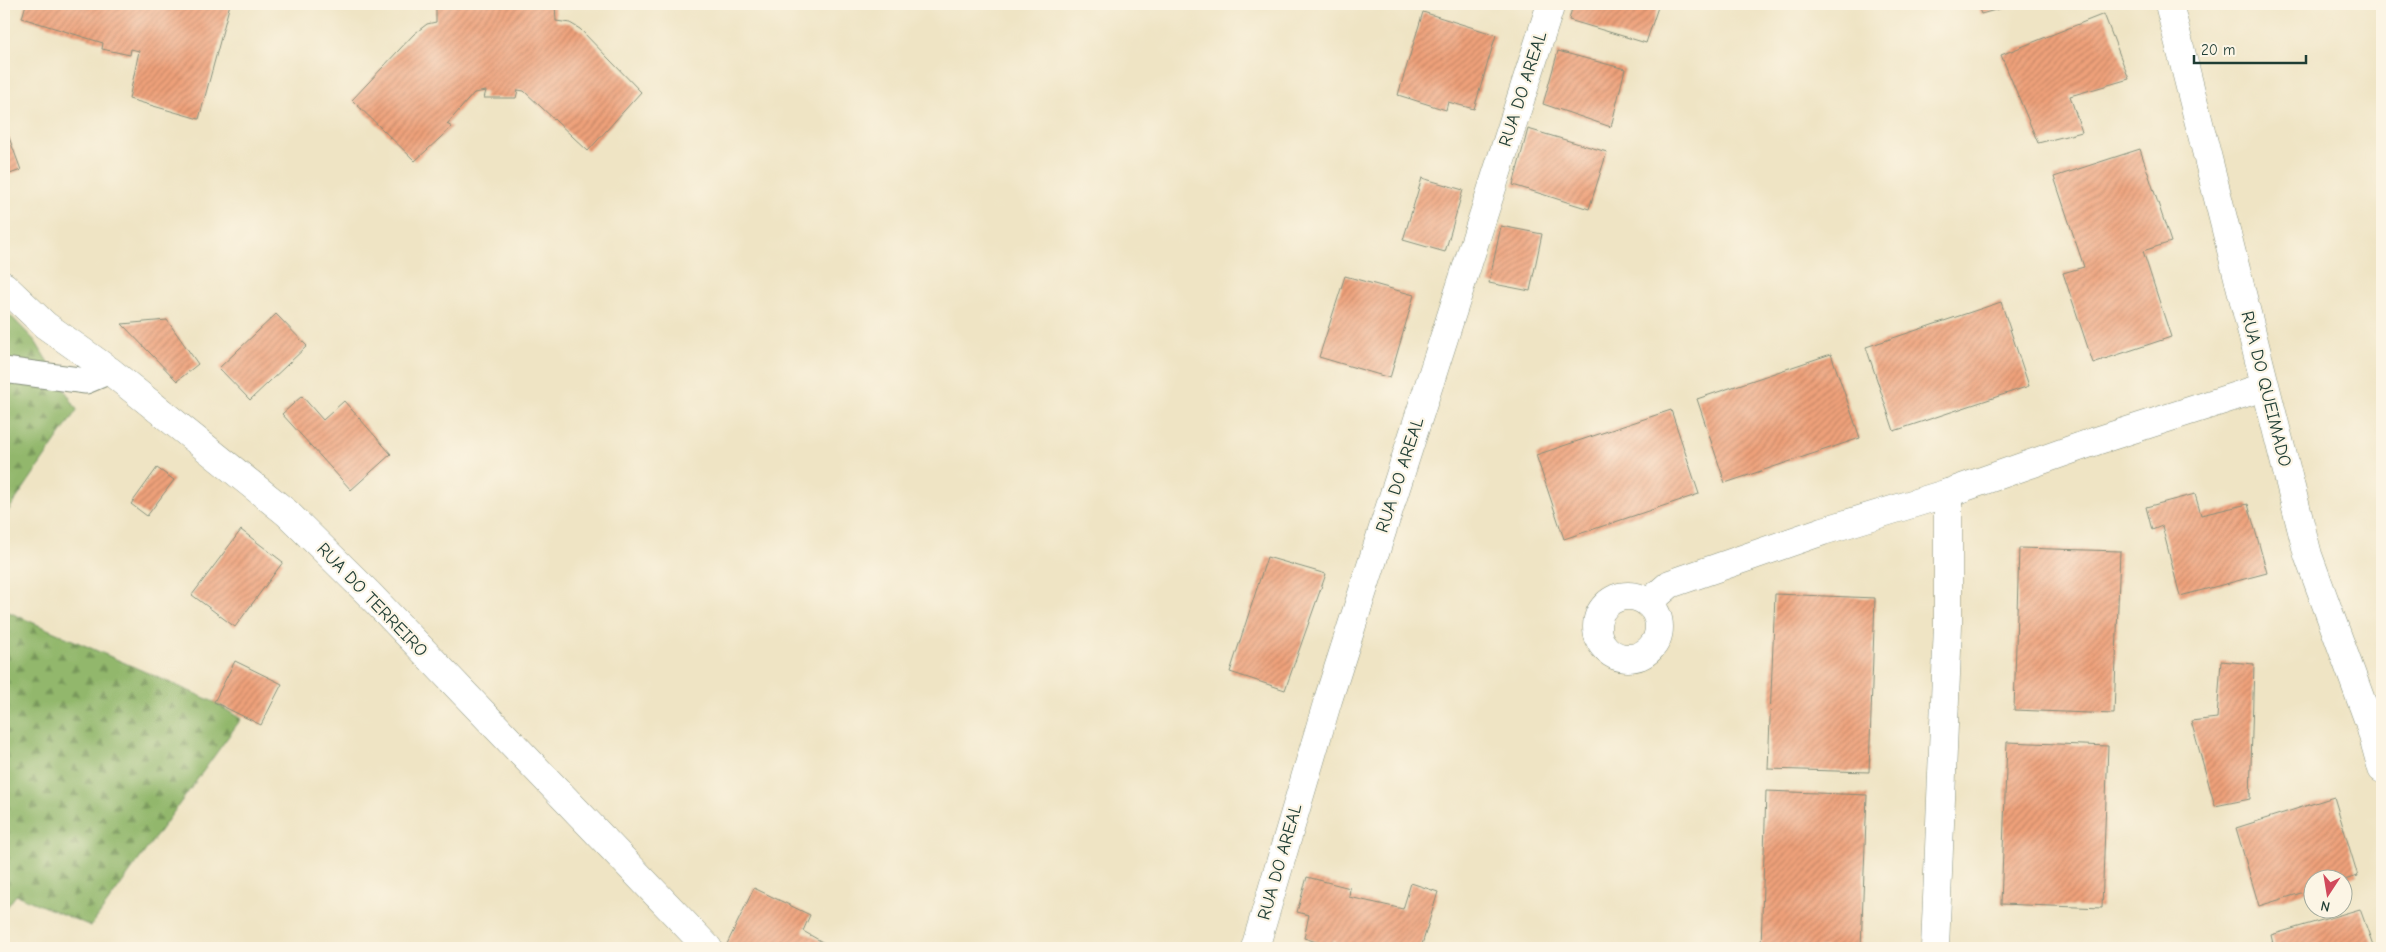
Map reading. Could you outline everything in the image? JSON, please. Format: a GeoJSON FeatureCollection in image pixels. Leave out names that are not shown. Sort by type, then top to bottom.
{"type":"FeatureCollection","features":[{"type":"Feature","properties":{"kind":"street","name":"RUA DO AREAL"},"geometry":{"type":"LineString","coordinates":[[1255,948],[1328,700],[1551,4]]}},
{"type":"Feature","properties":{"kind":"street","name":"RUA DO QUEIMADO"},"geometry":{"type":"LineString","coordinates":[[2169,4],[2264,388],[2308,555],[2369,722],[2382,769]]}},
{"type":"Feature","properties":{"kind":"street","name":"RUA DO TERREIRO"},"geometry":{"type":"LineString","coordinates":[[4,286],[45,325],[110,371],[287,513],[368,593],[708,948]]}},
{"type":"Feature","properties":{"kind":"street"},"geometry":{"type":"LineString","coordinates":[[4,370],[86,381],[110,371]]}},
{"type":"Feature","properties":{"kind":"street"},"geometry":{"type":"LineString","coordinates":[[1648,603],[1670,584],[1823,531],[1948,494],[2096,441],[2264,388]]}},
{"type":"Feature","properties":{"kind":"street"},"geometry":{"type":"LineString","coordinates":[[1935,948],[1948,625],[1948,494]]}},
{"type":"Feature","properties":{"kind":"green space"},"geometry":{"type":"Polygon","coordinates":[[[4,309],[35,341],[77,410],[4,517],[4,309]]]}},
{"type":"Feature","properties":{"kind":"green space"},"geometry":{"type":"Polygon","coordinates":[[[4,610],[214,702],[241,719],[91,926],[16,895],[4,911],[4,610]]]}},
{"type":"Feature","properties":{"kind":"building"},"geometry":{"type":"Polygon","coordinates":[[[26,4],[230,4],[199,119],[129,99],[139,51],[131,49],[130,55],[102,49],[103,43],[22,18],[26,4]]]}},
{"type":"Feature","properties":{"kind":"building"},"geometry":{"type":"Polygon","coordinates":[[[436,4],[555,4],[556,21],[570,23],[580,29],[641,92],[588,151],[524,91],[518,90],[516,98],[484,98],[486,91],[474,93],[447,124],[452,127],[415,161],[352,100],[414,34],[427,24],[436,22],[436,4]]]}},
{"type":"Feature","properties":{"kind":"building"},"geometry":{"type":"Polygon","coordinates":[[[1573,4],[1659,4],[1646,43],[1569,20],[1573,4]]]}},
{"type":"Feature","properties":{"kind":"building"},"geometry":{"type":"Polygon","coordinates":[[[1977,4],[2017,4],[1981,14],[1977,4]]]}},
{"type":"Feature","properties":{"kind":"building"},"geometry":{"type":"Polygon","coordinates":[[[1423,12],[1496,35],[1474,109],[1448,102],[1446,110],[1398,95],[1423,12]]]}},
{"type":"Feature","properties":{"kind":"building"},"geometry":{"type":"Polygon","coordinates":[[[2104,14],[2129,79],[2070,96],[2082,132],[2038,143],[2001,55],[2104,14]]]}},
{"type":"Feature","properties":{"kind":"building"},"geometry":{"type":"Polygon","coordinates":[[[1558,51],[1625,69],[1611,127],[1543,104],[1558,51]]]}},
{"type":"Feature","properties":{"kind":"building"},"geometry":{"type":"Polygon","coordinates":[[[4,124],[21,170],[4,176],[4,124]]]}},
{"type":"Feature","properties":{"kind":"building"},"geometry":{"type":"Polygon","coordinates":[[[1528,129],[1607,152],[1589,209],[1513,185],[1528,129]]]}},
{"type":"Feature","properties":{"kind":"building"},"geometry":{"type":"Polygon","coordinates":[[[2140,149],[2171,242],[2143,251],[2171,337],[2093,363],[2063,273],[2084,267],[2054,177],[2140,149]]]}},
{"type":"Feature","properties":{"kind":"building"},"geometry":{"type":"Polygon","coordinates":[[[1422,178],[1463,190],[1445,252],[1403,240],[1422,178]]]}},
{"type":"Feature","properties":{"kind":"building"},"geometry":{"type":"Polygon","coordinates":[[[1501,226],[1542,234],[1530,291],[1489,283],[1501,226]]]}},
{"type":"Feature","properties":{"kind":"building"},"geometry":{"type":"Polygon","coordinates":[[[1345,276],[1414,295],[1390,378],[1319,357],[1345,276]]]}},
{"type":"Feature","properties":{"kind":"building"},"geometry":{"type":"Polygon","coordinates":[[[2001,302],[2029,386],[1894,431],[1866,347],[2001,302]]]}},
{"type":"Feature","properties":{"kind":"building"},"geometry":{"type":"Polygon","coordinates":[[[276,314],[307,346],[250,400],[219,368],[276,314]]]}},
{"type":"Feature","properties":{"kind":"building"},"geometry":{"type":"Polygon","coordinates":[[[167,320],[198,364],[177,381],[122,324],[167,320]]]}},
{"type":"Feature","properties":{"kind":"building"},"geometry":{"type":"Polygon","coordinates":[[[1831,354],[1860,438],[1725,483],[1697,399],[1831,354]]]}},
{"type":"Feature","properties":{"kind":"building"},"geometry":{"type":"Polygon","coordinates":[[[302,396],[323,420],[344,401],[391,454],[351,490],[282,414],[302,396]]]}},
{"type":"Feature","properties":{"kind":"building"},"geometry":{"type":"Polygon","coordinates":[[[1671,410],[1699,494],[1564,539],[1536,455],[1671,410]]]}},
{"type":"Feature","properties":{"kind":"building"},"geometry":{"type":"Polygon","coordinates":[[[157,468],[174,480],[147,516],[131,504],[157,468]]]}},
{"type":"Feature","properties":{"kind":"building"},"geometry":{"type":"Polygon","coordinates":[[[2195,494],[2201,515],[2248,504],[2267,573],[2180,596],[2162,526],[2152,530],[2146,507],[2195,494]]]}},
{"type":"Feature","properties":{"kind":"building"},"geometry":{"type":"Polygon","coordinates":[[[241,530],[283,562],[235,627],[192,595],[241,530]]]}},
{"type":"Feature","properties":{"kind":"building"},"geometry":{"type":"Polygon","coordinates":[[[2019,548],[2120,551],[2114,714],[2014,710],[2019,548]]]}},
{"type":"Feature","properties":{"kind":"building"},"geometry":{"type":"Polygon","coordinates":[[[1267,557],[1326,574],[1285,690],[1230,672],[1267,557]]]}},
{"type":"Feature","properties":{"kind":"building"},"geometry":{"type":"Polygon","coordinates":[[[1775,594],[1875,598],[1869,772],[1768,769],[1775,594]]]}},
{"type":"Feature","properties":{"kind":"building"},"geometry":{"type":"Polygon","coordinates":[[[235,661],[282,684],[261,725],[214,702],[235,661]]]}},
{"type":"Feature","properties":{"kind":"building"},"geometry":{"type":"Polygon","coordinates":[[[2221,661],[2254,664],[2250,799],[2215,806],[2191,721],[2217,718],[2221,661]]]}},
{"type":"Feature","properties":{"kind":"building"},"geometry":{"type":"Polygon","coordinates":[[[2007,742],[2108,746],[2102,908],[2001,904],[2007,742]]]}},
{"type":"Feature","properties":{"kind":"building"},"geometry":{"type":"Polygon","coordinates":[[[1766,791],[1867,795],[1861,948],[1761,948],[1766,791]]]}},
{"type":"Feature","properties":{"kind":"building"},"geometry":{"type":"Polygon","coordinates":[[[2334,797],[2358,876],[2354,877],[2354,870],[2304,870],[2304,892],[2259,906],[2236,828],[2334,797]]]}},
{"type":"Feature","properties":{"kind":"building"},"geometry":{"type":"Polygon","coordinates":[[[1307,877],[1350,888],[1349,897],[1403,909],[1411,883],[1438,892],[1421,948],[1388,946],[1386,948],[1361,948],[1333,941],[1332,947],[1304,938],[1309,915],[1297,912],[1307,877]]]}},
{"type":"Feature","properties":{"kind":"building"},"geometry":{"type":"Polygon","coordinates":[[[754,888],[810,915],[803,931],[833,948],[730,948],[726,946],[754,888]]]}},
{"type":"Feature","properties":{"kind":"building"},"geometry":{"type":"Polygon","coordinates":[[[2360,909],[2374,948],[2274,948],[2271,935],[2322,920],[2354,920],[2354,911],[2360,909]]]}}]}
